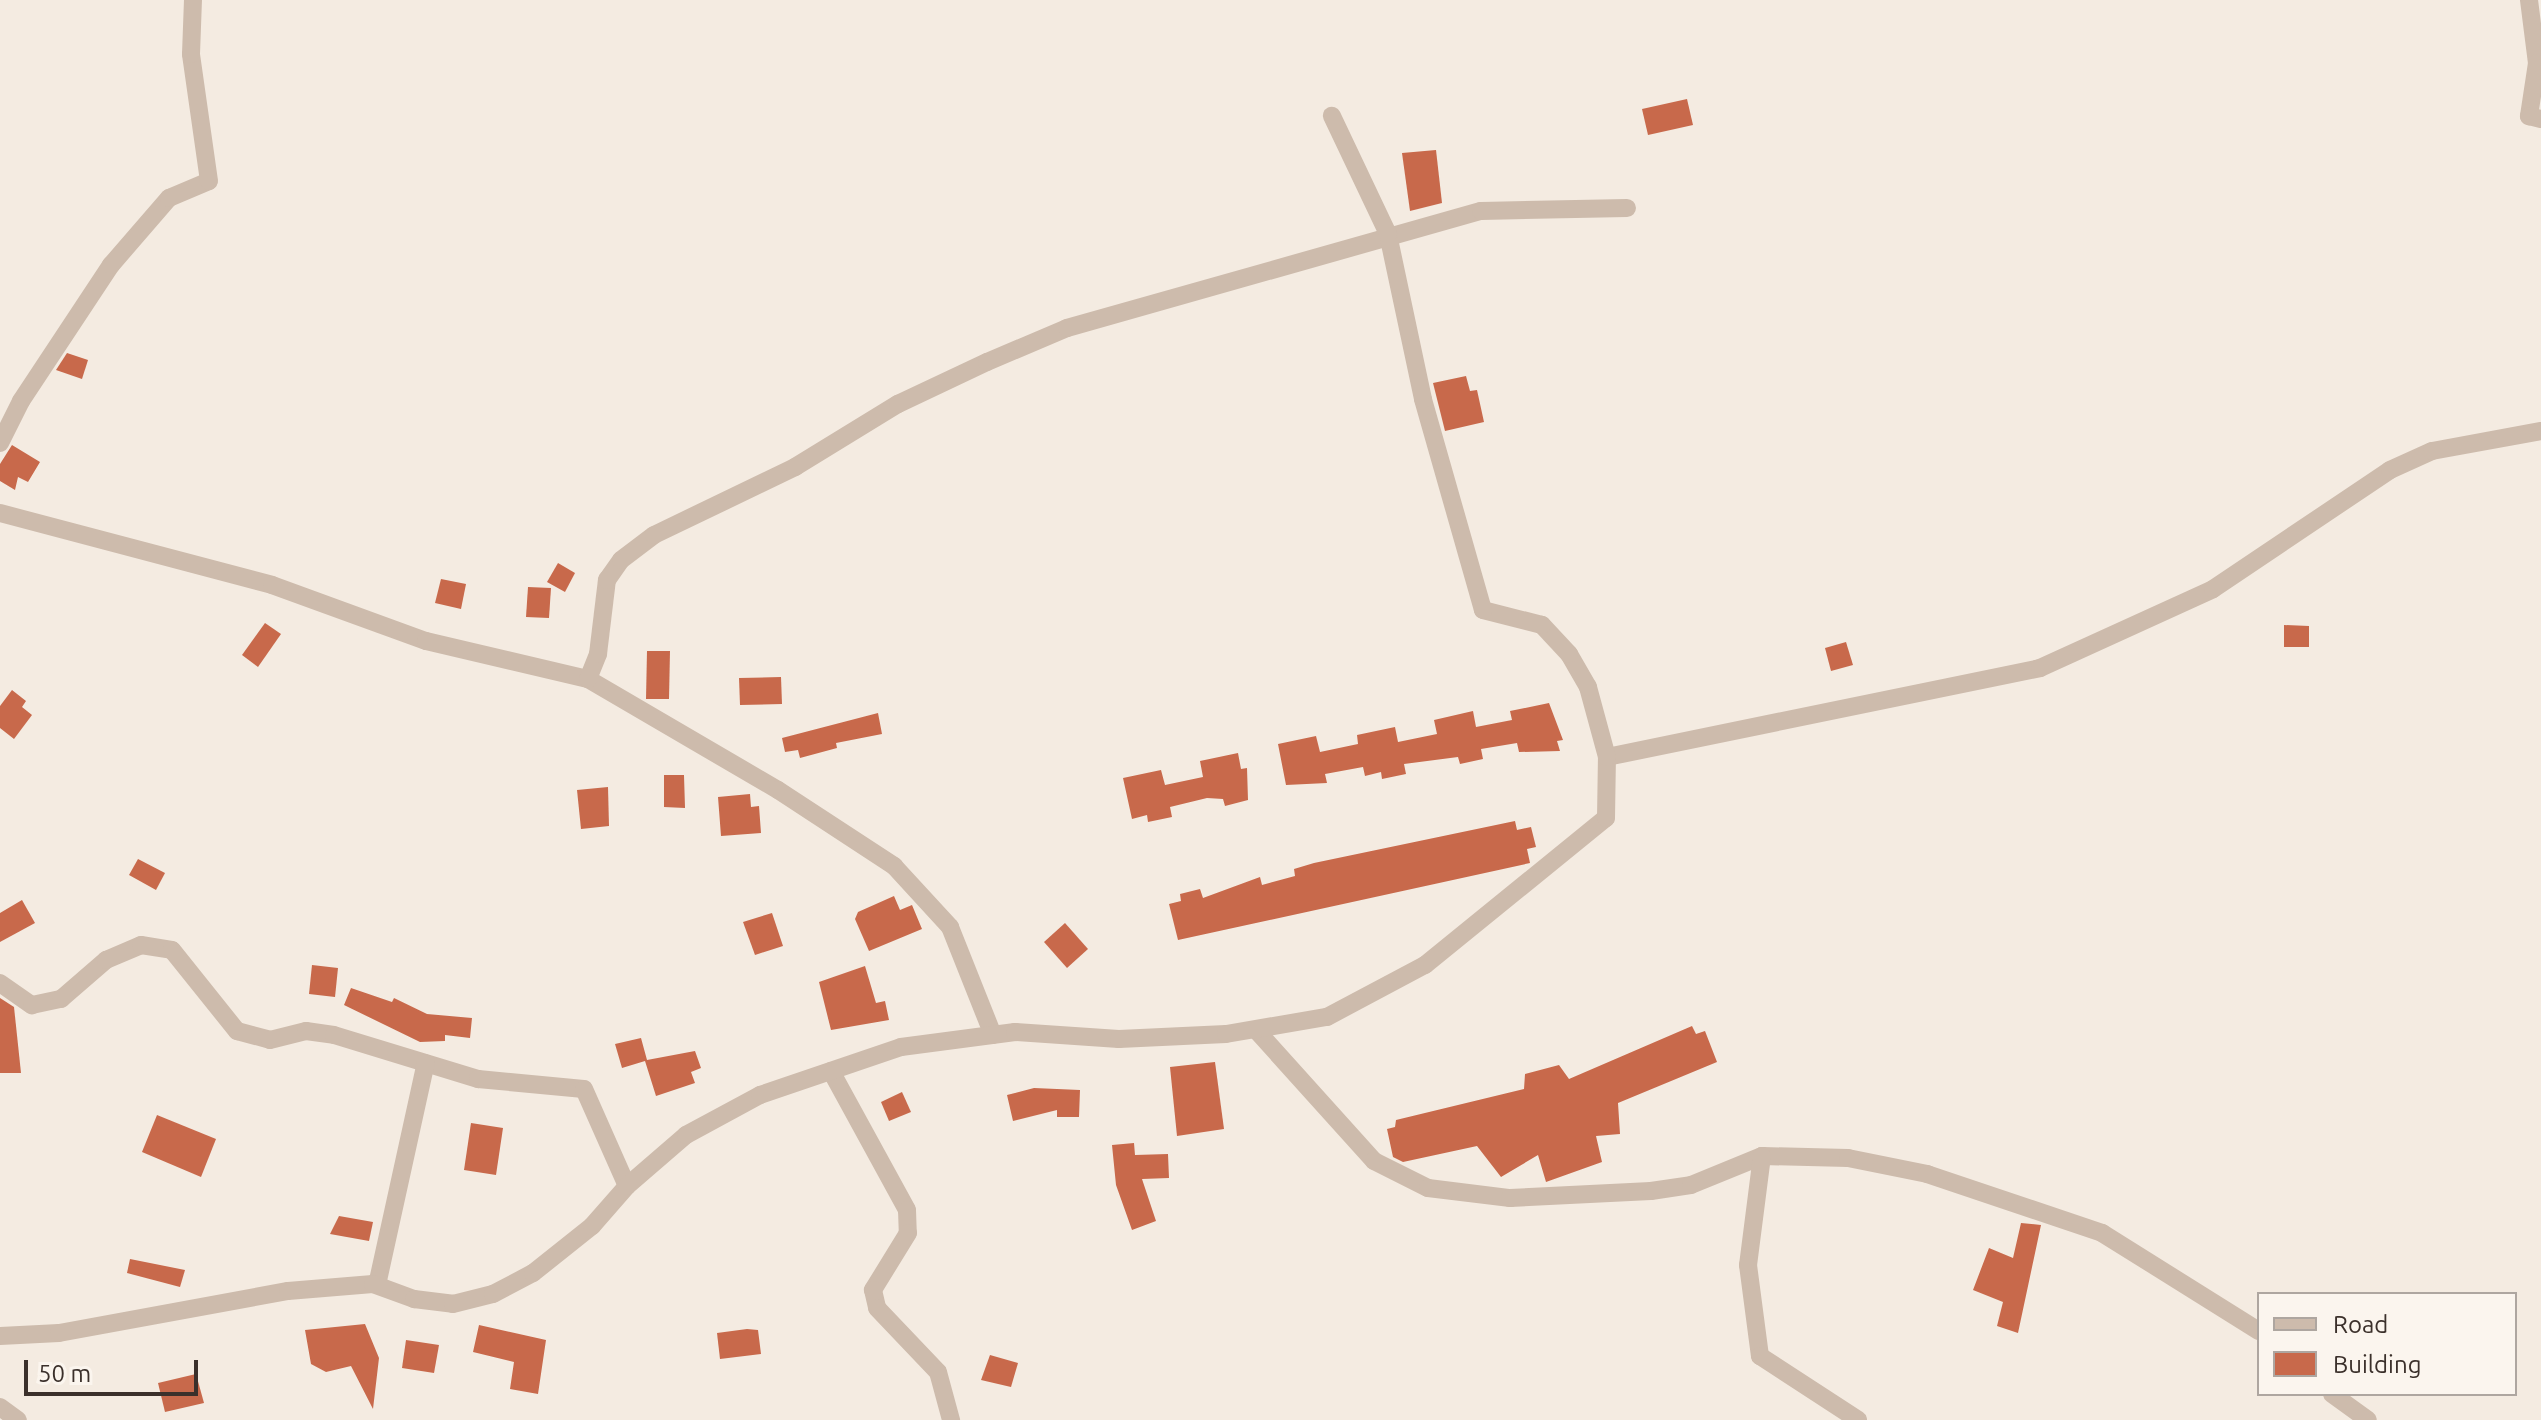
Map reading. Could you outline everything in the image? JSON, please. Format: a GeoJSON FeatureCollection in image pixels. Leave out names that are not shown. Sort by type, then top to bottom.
{"type":"FeatureCollection","features":[{"type":"Feature","properties":{"kind":"street"},"geometry":{"type":"LineString","coordinates":[[0,443],[21,401],[111,265],[169,198],[209,181],[191,54],[193,0]]}},
{"type":"Feature","properties":{"kind":"street"},"geometry":{"type":"LineString","coordinates":[[2529,0],[2537,63],[2529,116],[2541,119]]}},
{"type":"Feature","properties":{"kind":"street"},"geometry":{"type":"LineString","coordinates":[[0,1336],[59,1333],[288,1291],[377,1285],[414,1299],[453,1304],[493,1294],[533,1273],[592,1226],[627,1186],[686,1135],[760,1095],[901,1047],[993,1035],[1119,1039],[1257,1031],[1327,1017],[1425,965],[1606,818],[1607,757],[1588,687],[1569,654],[1542,625],[1483,610],[1423,399],[1388,234],[1332,116]]}},
{"type":"Feature","properties":{"kind":"street"},"geometry":{"type":"LineString","coordinates":[[588,679],[598,654],[607,580],[621,560],[654,535],[795,467],[898,404],[1067,328],[1388,234],[1481,211],[1627,208]]}},
{"type":"Feature","properties":{"kind":"street"},"geometry":{"type":"LineString","coordinates":[[1607,757],[2040,668],[2213,589],[2390,470],[2432,451],[2541,431]]}},
{"type":"Feature","properties":{"kind":"street"},"geometry":{"type":"LineString","coordinates":[[2,522],[272,585],[426,641],[588,679],[778,790],[894,866],[950,927],[993,1035]]}},
{"type":"Feature","properties":{"kind":"street"},"geometry":{"type":"LineString","coordinates":[[0,983],[32,1005],[61,999],[106,960],[141,945],[172,950],[237,1031],[270,1040],[306,1031],[334,1035],[478,1079],[584,1089],[627,1186]]}},
{"type":"Feature","properties":{"kind":"street"},"geometry":{"type":"LineString","coordinates":[[1257,1031],[1374,1161],[1428,1188],[1510,1198],[1651,1191],[1691,1185],[1762,1156],[1848,1158],[1927,1174],[2019,1202],[2102,1233],[2257,1330]]}},
{"type":"Feature","properties":{"kind":"street"},"geometry":{"type":"LineString","coordinates":[[377,1285],[426,1063]]}},
{"type":"Feature","properties":{"kind":"street"},"geometry":{"type":"LineString","coordinates":[[831,1071],[907,1210],[908,1233],[873,1290],[877,1308],[938,1372],[951,1420]]}},
{"type":"Feature","properties":{"kind":"street"},"geometry":{"type":"LineString","coordinates":[[1762,1156],[1748,1265],[1760,1356],[1858,1420]]}},
{"type":"Feature","properties":{"kind":"street"},"geometry":{"type":"LineString","coordinates":[[2335,1396],[2368,1420]]}},
{"type":"Feature","properties":{"kind":"street"},"geometry":{"type":"LineString","coordinates":[[0,1407],[18,1420]]}},
{"type":"Feature","properties":{"kind":"building"},"geometry":{"type":"Polygon","coordinates":[[[1687,99],[1693,125],[1648,135],[1642,109],[1687,99]]]}},
{"type":"Feature","properties":{"kind":"building"},"geometry":{"type":"Polygon","coordinates":[[[1436,150],[1442,203],[1410,211],[1402,153],[1436,150]]]}},
{"type":"Feature","properties":{"kind":"building"},"geometry":{"type":"Polygon","coordinates":[[[67,353],[88,360],[82,379],[56,370],[67,353]]]}},
{"type":"Feature","properties":{"kind":"building"},"geometry":{"type":"Polygon","coordinates":[[[1466,376],[1470,391],[1477,390],[1484,422],[1445,431],[1433,383],[1466,376]]]}},
{"type":"Feature","properties":{"kind":"building"},"geometry":{"type":"Polygon","coordinates":[[[12,445],[40,462],[28,482],[18,477],[15,490],[0,481],[0,464],[12,445]]]}},
{"type":"Feature","properties":{"kind":"building"},"geometry":{"type":"Polygon","coordinates":[[[558,563],[575,573],[565,592],[547,582],[558,563]]]}},
{"type":"Feature","properties":{"kind":"building"},"geometry":{"type":"Polygon","coordinates":[[[441,579],[466,584],[461,609],[435,603],[441,579]]]}},
{"type":"Feature","properties":{"kind":"building"},"geometry":{"type":"Polygon","coordinates":[[[528,587],[551,588],[549,618],[526,617],[528,587]]]}},
{"type":"Feature","properties":{"kind":"building"},"geometry":{"type":"Polygon","coordinates":[[[265,623],[281,634],[258,667],[242,655],[265,623]]]}},
{"type":"Feature","properties":{"kind":"building"},"geometry":{"type":"Polygon","coordinates":[[[2284,625],[2309,626],[2309,647],[2284,647],[2284,625]]]}},
{"type":"Feature","properties":{"kind":"building"},"geometry":{"type":"Polygon","coordinates":[[[1846,642],[1853,665],[1831,671],[1825,648],[1846,642]]]}},
{"type":"Feature","properties":{"kind":"building"},"geometry":{"type":"Polygon","coordinates":[[[647,651],[670,651],[669,699],[646,699],[647,651]]]}},
{"type":"Feature","properties":{"kind":"building"},"geometry":{"type":"Polygon","coordinates":[[[781,677],[782,704],[740,705],[739,678],[781,677]]]}},
{"type":"Feature","properties":{"kind":"building"},"geometry":{"type":"Polygon","coordinates":[[[12,690],[26,701],[22,707],[32,715],[14,739],[0,728],[0,706],[12,690]]]}},
{"type":"Feature","properties":{"kind":"building"},"geometry":{"type":"Polygon","coordinates":[[[1549,703],[1563,740],[1557,741],[1560,751],[1519,752],[1517,743],[1481,749],[1483,759],[1460,764],[1458,757],[1404,764],[1406,774],[1382,779],[1381,772],[1365,776],[1363,767],[1325,774],[1327,783],[1286,785],[1278,744],[1316,736],[1320,752],[1358,744],[1357,735],[1395,727],[1398,742],[1437,734],[1434,720],[1473,711],[1476,727],[1512,720],[1510,711],[1549,703]]]}},
{"type":"Feature","properties":{"kind":"building"},"geometry":{"type":"Polygon","coordinates":[[[878,713],[882,734],[836,743],[837,748],[800,758],[798,750],[785,752],[782,738],[878,713]]]}},
{"type":"Feature","properties":{"kind":"building"},"geometry":{"type":"Polygon","coordinates":[[[1238,753],[1241,769],[1247,768],[1248,800],[1225,806],[1223,799],[1207,798],[1170,807],[1172,817],[1148,822],[1147,815],[1132,819],[1123,778],[1161,770],[1165,785],[1203,777],[1200,761],[1238,753]]]}},
{"type":"Feature","properties":{"kind":"building"},"geometry":{"type":"Polygon","coordinates":[[[664,775],[684,775],[685,808],[664,807],[664,775]]]}},
{"type":"Feature","properties":{"kind":"building"},"geometry":{"type":"Polygon","coordinates":[[[608,787],[609,826],[581,829],[577,790],[608,787]]]}},
{"type":"Feature","properties":{"kind":"building"},"geometry":{"type":"Polygon","coordinates":[[[750,794],[751,807],[759,806],[761,833],[721,836],[718,797],[750,794]]]}},
{"type":"Feature","properties":{"kind":"building"},"geometry":{"type":"Polygon","coordinates":[[[1515,821],[1517,830],[1531,827],[1536,847],[1527,849],[1530,863],[1178,940],[1169,904],[1181,901],[1180,894],[1200,889],[1203,898],[1260,877],[1262,885],[1295,876],[1294,869],[1314,863],[1515,821]]]}},
{"type":"Feature","properties":{"kind":"building"},"geometry":{"type":"Polygon","coordinates":[[[138,859],[165,873],[156,890],[129,875],[138,859]]]}},
{"type":"Feature","properties":{"kind":"building"},"geometry":{"type":"Polygon","coordinates":[[[894,896],[900,910],[912,905],[922,929],[869,951],[855,919],[858,912],[894,896]]]}},
{"type":"Feature","properties":{"kind":"building"},"geometry":{"type":"Polygon","coordinates":[[[22,900],[35,923],[0,942],[0,913],[22,900]]]}},
{"type":"Feature","properties":{"kind":"building"},"geometry":{"type":"Polygon","coordinates":[[[772,913],[783,946],[755,955],[743,922],[772,913]]]}},
{"type":"Feature","properties":{"kind":"building"},"geometry":{"type":"Polygon","coordinates":[[[1065,923],[1088,949],[1067,968],[1044,942],[1065,923]]]}},
{"type":"Feature","properties":{"kind":"building"},"geometry":{"type":"Polygon","coordinates":[[[312,965],[338,968],[335,997],[309,994],[312,965]]]}},
{"type":"Feature","properties":{"kind":"building"},"geometry":{"type":"Polygon","coordinates":[[[865,966],[876,1003],[885,1001],[889,1020],[831,1030],[819,982],[865,966]]]}},
{"type":"Feature","properties":{"kind":"building"},"geometry":{"type":"Polygon","coordinates":[[[351,988],[392,1002],[394,998],[427,1014],[472,1018],[470,1038],[445,1035],[445,1041],[420,1042],[344,1005],[351,988]]]}},
{"type":"Feature","properties":{"kind":"building"},"geometry":{"type":"Polygon","coordinates":[[[0,998],[14,1007],[21,1073],[0,1073],[0,998]]]}},
{"type":"Feature","properties":{"kind":"building"},"geometry":{"type":"Polygon","coordinates":[[[1692,1026],[1696,1034],[1705,1031],[1717,1062],[1618,1103],[1620,1134],[1596,1136],[1602,1162],[1546,1182],[1538,1155],[1501,1177],[1477,1146],[1403,1162],[1393,1157],[1387,1129],[1395,1127],[1396,1120],[1524,1089],[1525,1074],[1559,1065],[1569,1079],[1692,1026]]]}},
{"type":"Feature","properties":{"kind":"building"},"geometry":{"type":"Polygon","coordinates":[[[641,1038],[647,1060],[695,1051],[701,1068],[691,1072],[695,1083],[656,1096],[645,1061],[622,1068],[615,1044],[641,1038]]]}},
{"type":"Feature","properties":{"kind":"building"},"geometry":{"type":"Polygon","coordinates":[[[1215,1062],[1224,1129],[1177,1136],[1170,1067],[1215,1062]]]}},
{"type":"Feature","properties":{"kind":"building"},"geometry":{"type":"Polygon","coordinates":[[[1034,1088],[1080,1090],[1079,1117],[1057,1117],[1057,1110],[1013,1121],[1007,1095],[1034,1088]]]}},
{"type":"Feature","properties":{"kind":"building"},"geometry":{"type":"Polygon","coordinates":[[[902,1092],[911,1112],[889,1121],[881,1102],[902,1092]]]}},
{"type":"Feature","properties":{"kind":"building"},"geometry":{"type":"Polygon","coordinates":[[[157,1115],[216,1139],[201,1177],[142,1152],[157,1115]]]}},
{"type":"Feature","properties":{"kind":"building"},"geometry":{"type":"Polygon","coordinates":[[[471,1123],[503,1128],[496,1175],[464,1170],[471,1123]]]}},
{"type":"Feature","properties":{"kind":"building"},"geometry":{"type":"Polygon","coordinates":[[[1134,1143],[1135,1155],[1168,1154],[1169,1178],[1142,1179],[1156,1221],[1132,1230],[1116,1185],[1112,1145],[1134,1143]]]}},
{"type":"Feature","properties":{"kind":"building"},"geometry":{"type":"Polygon","coordinates":[[[339,1216],[373,1222],[369,1241],[330,1234],[339,1216]]]}},
{"type":"Feature","properties":{"kind":"building"},"geometry":{"type":"Polygon","coordinates":[[[2021,1223],[2041,1225],[2018,1333],[1997,1326],[2003,1302],[1973,1290],[1989,1248],[2013,1258],[2021,1223]]]}},
{"type":"Feature","properties":{"kind":"building"},"geometry":{"type":"Polygon","coordinates":[[[130,1259],[185,1270],[180,1287],[127,1273],[130,1259]]]}},
{"type":"Feature","properties":{"kind":"building"},"geometry":{"type":"Polygon","coordinates":[[[365,1324],[379,1358],[373,1409],[351,1366],[326,1372],[311,1364],[305,1330],[365,1324]]]}},
{"type":"Feature","properties":{"kind":"building"},"geometry":{"type":"Polygon","coordinates":[[[479,1325],[546,1340],[538,1394],[510,1389],[514,1362],[473,1352],[479,1325]]]}},
{"type":"Feature","properties":{"kind":"building"},"geometry":{"type":"Polygon","coordinates":[[[758,1330],[761,1354],[720,1359],[717,1333],[758,1330]]]}},
{"type":"Feature","properties":{"kind":"building"},"geometry":{"type":"Polygon","coordinates":[[[406,1340],[439,1345],[434,1373],[402,1368],[406,1340]]]}},
{"type":"Feature","properties":{"kind":"building"},"geometry":{"type":"Polygon","coordinates":[[[990,1355],[1018,1363],[1011,1387],[981,1380],[990,1355]]]}},
{"type":"Feature","properties":{"kind":"building"},"geometry":{"type":"Polygon","coordinates":[[[196,1374],[204,1403],[165,1412],[158,1383],[196,1374]]]}}]}
